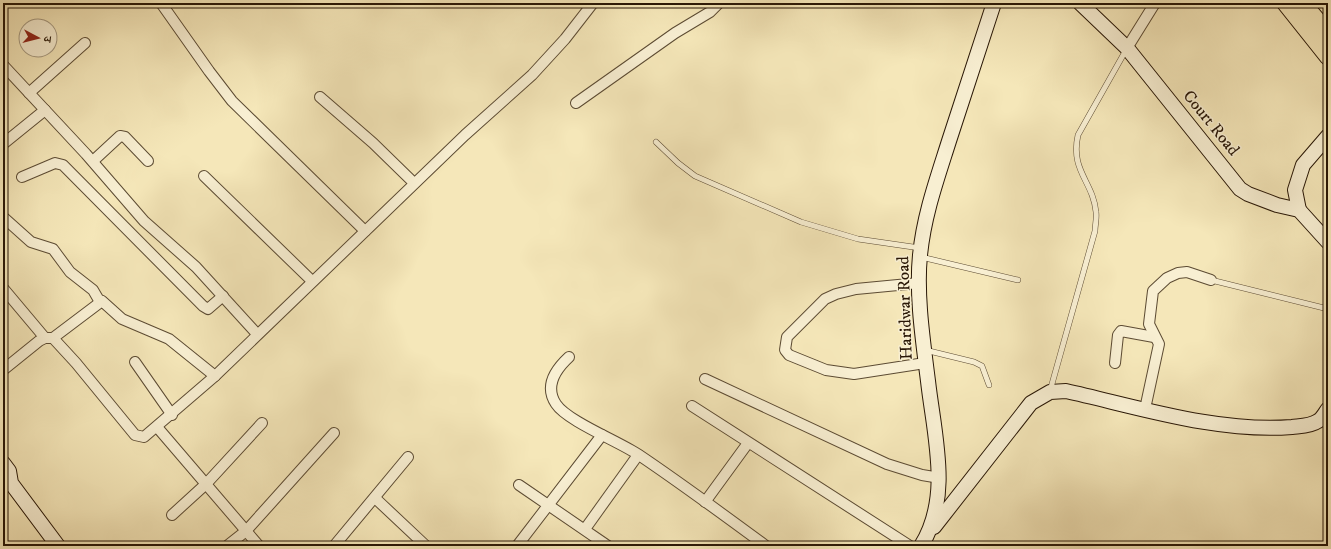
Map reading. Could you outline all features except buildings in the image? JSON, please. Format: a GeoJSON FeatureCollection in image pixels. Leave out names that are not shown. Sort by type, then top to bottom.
{"type":"FeatureCollection","features":[{"type":"Feature","properties":{"kind":"main road"},"geometry":{"type":"LineString","coordinates":[[1285,3],[1328,57]]}},
{"type":"Feature","properties":{"kind":"main road"},"geometry":{"type":"LineString","coordinates":[[1303,3],[1328,34]]}},
{"type":"Feature","properties":{"kind":"street"},"geometry":{"type":"LineString","coordinates":[[161,3],[229,97],[365,231]]}},
{"type":"Feature","properties":{"kind":"street"},"geometry":{"type":"LineString","coordinates":[[3,288],[49,338],[76,363],[135,435],[144,437],[172,415],[215,376],[414,183],[532,74],[565,39],[593,3]]}},
{"type":"Feature","properties":{"kind":"street"},"geometry":{"type":"LineString","coordinates":[[576,104],[675,33],[710,12],[719,3]]}},
{"type":"Feature","properties":{"kind":"street","name":"Haridwar Road"},"geometry":{"type":"LineString","coordinates":[[921,546],[930,532],[938,502],[940,478],[925,356],[919,282],[920,252],[926,212],[994,3]]}},
{"type":"Feature","properties":{"kind":"street","name":"Court Road"},"geometry":{"type":"LineString","coordinates":[[1080,3],[1127,48],[1240,189],[1248,194],[1277,205],[1299,210]]}},
{"type":"Feature","properties":{"kind":"street"},"geometry":{"type":"LineString","coordinates":[[1127,48],[1155,3]]}},
{"type":"Feature","properties":{"kind":"street"},"geometry":{"type":"LineString","coordinates":[[29,93],[85,43]]}},
{"type":"Feature","properties":{"kind":"street"},"geometry":{"type":"LineString","coordinates":[[3,65],[93,161],[144,221],[196,267],[257,334]]}},
{"type":"Feature","properties":{"kind":"street"},"geometry":{"type":"LineString","coordinates":[[320,96],[373,143],[414,183]]}},
{"type":"Feature","properties":{"kind":"street"},"geometry":{"type":"LineString","coordinates":[[3,144],[45,110]]}},
{"type":"Feature","properties":{"kind":"street"},"geometry":{"type":"LineString","coordinates":[[93,161],[117,138],[123,136],[148,162]]}},
{"type":"Feature","properties":{"kind":"street"},"geometry":{"type":"LineString","coordinates":[[1328,136],[1303,165],[1295,190],[1299,210],[1328,242]]}},
{"type":"Feature","properties":{"kind":"street"},"geometry":{"type":"LineString","coordinates":[[22,177],[55,163],[63,165],[203,306],[208,308],[223,296]]}},
{"type":"Feature","properties":{"kind":"street"},"geometry":{"type":"LineString","coordinates":[[204,176],[312,281]]}},
{"type":"Feature","properties":{"kind":"street"},"geometry":{"type":"LineString","coordinates":[[3,217],[31,242],[53,249],[70,272],[93,290],[100,302],[105,303],[122,319],[169,339],[215,376]]}},
{"type":"Feature","properties":{"kind":"street"},"geometry":{"type":"LineString","coordinates":[[1146,409],[1159,344],[1154,337],[1149,324],[1153,291],[1167,278],[1178,273],[1187,272],[1211,280]]}},
{"type":"Feature","properties":{"kind":"street"},"geometry":{"type":"LineString","coordinates":[[919,282],[856,289],[836,294],[825,299],[787,337],[785,350],[789,355],[838,373],[854,374],[925,356]]}},
{"type":"Feature","properties":{"kind":"street"},"geometry":{"type":"LineString","coordinates":[[3,370],[100,302]]}},
{"type":"Feature","properties":{"kind":"street"},"geometry":{"type":"LineString","coordinates":[[1115,363],[1118,335],[1121,331],[1154,337]]}},
{"type":"Feature","properties":{"kind":"street"},"geometry":{"type":"LineString","coordinates":[[569,357],[558,367],[551,382],[552,397],[556,406],[568,415],[638,455],[766,546]]}},
{"type":"Feature","properties":{"kind":"street"},"geometry":{"type":"LineString","coordinates":[[135,362],[172,415]]}},
{"type":"Feature","properties":{"kind":"street"},"geometry":{"type":"LineString","coordinates":[[705,379],[887,464],[922,475],[940,478]]}},
{"type":"Feature","properties":{"kind":"street"},"geometry":{"type":"LineString","coordinates":[[930,532],[1032,403],[1050,392],[1066,391],[1239,428],[1277,428],[1323,423],[1328,409]]}},
{"type":"Feature","properties":{"kind":"street"},"geometry":{"type":"LineString","coordinates":[[692,406],[910,546]]}},
{"type":"Feature","properties":{"kind":"street"},"geometry":{"type":"LineString","coordinates":[[172,515],[206,484],[262,423]]}},
{"type":"Feature","properties":{"kind":"street"},"geometry":{"type":"LineString","coordinates":[[157,427],[259,546]]}},
{"type":"Feature","properties":{"kind":"street"},"geometry":{"type":"LineString","coordinates":[[227,546],[246,531],[334,433]]}},
{"type":"Feature","properties":{"kind":"street"},"geometry":{"type":"LineString","coordinates":[[517,546],[602,435]]}},
{"type":"Feature","properties":{"kind":"street"},"geometry":{"type":"LineString","coordinates":[[705,502],[748,443]]}},
{"type":"Feature","properties":{"kind":"street"},"geometry":{"type":"LineString","coordinates":[[585,529],[638,455]]}},
{"type":"Feature","properties":{"kind":"street"},"geometry":{"type":"LineString","coordinates":[[334,546],[408,457]]}},
{"type":"Feature","properties":{"kind":"street"},"geometry":{"type":"LineString","coordinates":[[3,463],[9,471],[7,481],[58,546]]}},
{"type":"Feature","properties":{"kind":"street"},"geometry":{"type":"LineString","coordinates":[[519,485],[608,546]]}},
{"type":"Feature","properties":{"kind":"street"},"geometry":{"type":"LineString","coordinates":[[375,498],[426,546]]}},
{"type":"Feature","properties":{"kind":"lane"},"geometry":{"type":"LineString","coordinates":[[1050,392],[1095,231],[1096,212],[1092,195],[1079,168],[1075,149],[1078,135],[1127,48]]}},
{"type":"Feature","properties":{"kind":"lane"},"geometry":{"type":"LineString","coordinates":[[656,142],[678,163],[695,176],[801,222],[858,239],[920,252],[1018,280]]}},
{"type":"Feature","properties":{"kind":"lane"},"geometry":{"type":"LineString","coordinates":[[1211,280],[1328,309]]}},
{"type":"Feature","properties":{"kind":"lane"},"geometry":{"type":"LineString","coordinates":[[925,356],[974,362],[982,366],[989,385]]}}]}
